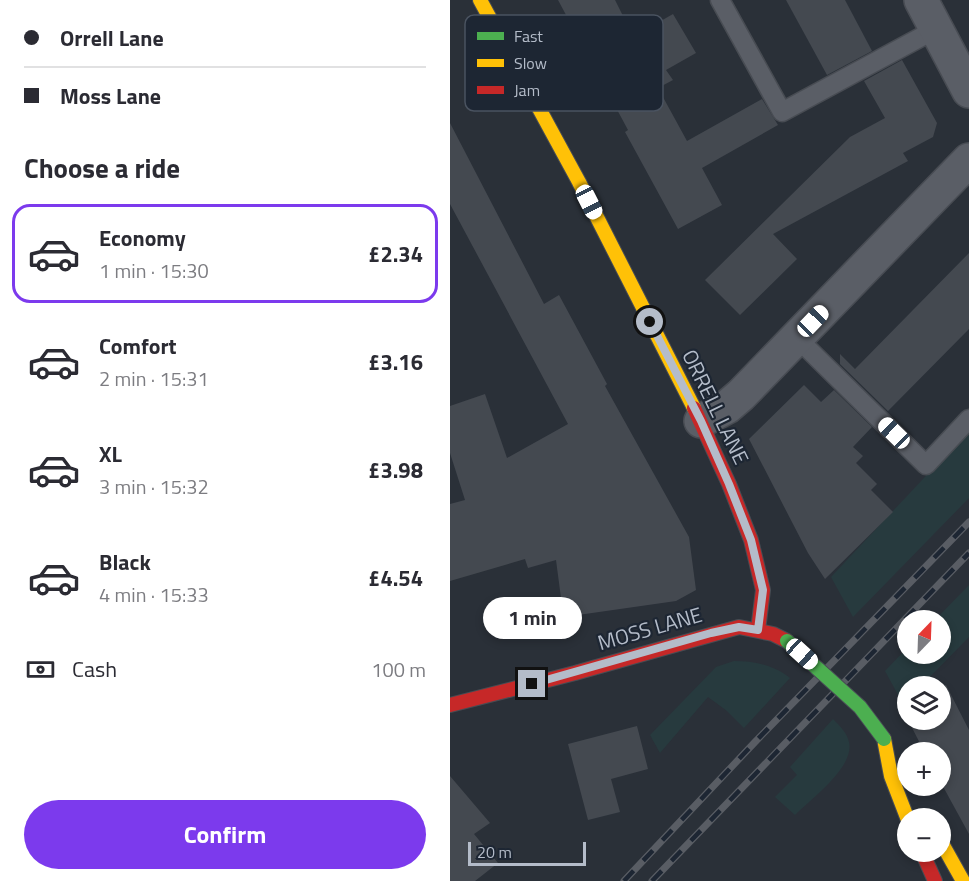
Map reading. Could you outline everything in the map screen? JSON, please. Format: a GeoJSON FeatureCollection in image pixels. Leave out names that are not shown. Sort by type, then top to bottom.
{"type":"FeatureCollection","features":[{"type":"Feature","properties":{"kind":"main road","name":"ORRELL LANE"},"geometry":{"type":"LineString","coordinates":[[480,0],[488,15]]}},
{"type":"Feature","properties":{"kind":"main road","name":"ORRELL LANE"},"geometry":{"type":"LineString","coordinates":[[540,111],[701,421],[729,484],[751,540],[763,590],[758,630]]}},
{"type":"Feature","properties":{"kind":"main road","name":"MOSS LANE"},"geometry":{"type":"LineString","coordinates":[[450,705],[564,676],[711,633],[739,627],[758,630]]}},
{"type":"Feature","properties":{"kind":"main road"},"geometry":{"type":"LineString","coordinates":[[758,630],[787,641],[860,707],[897,760]]}},
{"type":"Feature","properties":{"kind":"main road"},"geometry":{"type":"LineString","coordinates":[[884,739],[891,776],[903,808]]}},
{"type":"Feature","properties":{"kind":"main road"},"geometry":{"type":"LineString","coordinates":[[951,860],[963,881]]}},
{"type":"Feature","properties":{"kind":"main road"},"geometry":{"type":"LineString","coordinates":[[927,862],[936,881]]}},
{"type":"Feature","properties":{"kind":"street"},"geometry":{"type":"LineString","coordinates":[[921,0],[969,91]]}},
{"type":"Feature","properties":{"kind":"street"},"geometry":{"type":"LineString","coordinates":[[701,421],[727,407],[741,395],[966,169]]}},
{"type":"Feature","properties":{"kind":"lane"},"geometry":{"type":"LineString","coordinates":[[720,0],[782,112],[936,29]]}},
{"type":"Feature","properties":{"kind":"lane"},"geometry":{"type":"LineString","coordinates":[[797,338],[926,465],[969,419]]}},
{"type":"Feature","properties":{"kind":"green space"},"geometry":{"type":"Polygon","coordinates":[[[969,430],[969,498],[853,617],[831,577],[969,430]]]}},
{"type":"Feature","properties":{"kind":"green space"},"geometry":{"type":"Polygon","coordinates":[[[969,585],[969,637],[951,655],[951,610],[945,610],[969,585]]]}},
{"type":"Feature","properties":{"kind":"green space"},"geometry":{"type":"Polygon","coordinates":[[[897,658],[897,664],[943,664],[931,676],[897,676],[897,693],[885,671],[897,658]]]}},
{"type":"Feature","properties":{"kind":"green space"},"geometry":{"type":"Polygon","coordinates":[[[734,661],[764,665],[790,678],[744,728],[708,697],[660,753],[650,735],[716,667],[734,661]]]}},
{"type":"Feature","properties":{"kind":"green space"},"geometry":{"type":"Polygon","coordinates":[[[833,719],[845,733],[849,742],[849,752],[839,772],[795,815],[775,797],[797,775],[790,767],[833,719]]]}},
{"type":"Feature","properties":{"kind":"building"},"geometry":{"type":"Polygon","coordinates":[[[558,0],[615,0],[622,15],[566,15],[558,0]]]}},
{"type":"Feature","properties":{"kind":"building"},"geometry":{"type":"Polygon","coordinates":[[[786,0],[845,0],[872,51],[827,75],[786,0]]]}},
{"type":"Feature","properties":{"kind":"building"},"geometry":{"type":"Polygon","coordinates":[[[673,14],[696,53],[666,70],[673,80],[663,85],[663,20],[673,14]]]}},
{"type":"Feature","properties":{"kind":"building"},"geometry":{"type":"Polygon","coordinates":[[[902,60],[937,123],[933,137],[903,153],[908,161],[773,234],[797,259],[740,315],[705,280],[850,137],[885,118],[864,81],[902,60]]]}},
{"type":"Feature","properties":{"kind":"building"},"geometry":{"type":"Polygon","coordinates":[[[663,97],[687,141],[762,99],[778,125],[702,168],[722,205],[678,229],[625,132],[628,130],[618,111],[663,111],[663,97]]]}},
{"type":"Feature","properties":{"kind":"building"},"geometry":{"type":"Polygon","coordinates":[[[450,123],[544,304],[559,295],[607,384],[605,386],[689,537],[696,590],[676,601],[571,616],[561,598],[556,560],[528,568],[525,559],[450,581],[450,504],[465,500],[450,453],[450,406],[485,394],[507,458],[568,424],[450,204],[450,123]]]}},
{"type":"Feature","properties":{"kind":"building"},"geometry":{"type":"Polygon","coordinates":[[[969,253],[969,329],[888,411],[840,364],[840,354],[855,369],[969,253]]]}},
{"type":"Feature","properties":{"kind":"building"},"geometry":{"type":"Polygon","coordinates":[[[804,385],[821,402],[834,390],[872,427],[853,447],[863,456],[856,463],[877,484],[871,490],[893,512],[825,579],[808,553],[749,439],[804,385]]]}},
{"type":"Feature","properties":{"kind":"building"},"geometry":{"type":"Polygon","coordinates":[[[951,695],[969,730],[969,834],[948,796],[951,796],[951,742],[919,742],[913,730],[951,730],[951,695]]]}},
{"type":"Feature","properties":{"kind":"building"},"geometry":{"type":"Polygon","coordinates":[[[637,726],[648,769],[611,779],[620,812],[588,820],[568,744],[637,726]]]}},
{"type":"Feature","properties":{"kind":"building"},"geometry":{"type":"Polygon","coordinates":[[[450,776],[490,823],[474,834],[498,863],[475,881],[450,881],[450,776]]]}},
{"type":"Feature","properties":{"kind":"railway"},"geometry":{"type":"LineString","coordinates":[[624,881],[755,742],[969,522]]}},
{"type":"Feature","properties":{"kind":"railway"},"geometry":{"type":"LineString","coordinates":[[652,881],[969,553]]}},
{"type":"Feature","properties":{"kind":"traffic: slow"},"geometry":{"type":"LineString","coordinates":[[480,0],[488,15]]}},
{"type":"Feature","properties":{"kind":"traffic: slow"},"geometry":{"type":"LineString","coordinates":[[540,111],[694,408]]}},
{"type":"Feature","properties":{"kind":"traffic: slow"},"geometry":{"type":"LineString","coordinates":[[884,739],[891,776],[903,808]]}},
{"type":"Feature","properties":{"kind":"traffic: slow"},"geometry":{"type":"LineString","coordinates":[[951,860],[963,881]]}},
{"type":"Feature","properties":{"kind":"traffic: jam"},"geometry":{"type":"LineString","coordinates":[[694,408],[729,484],[751,540],[763,590],[758,630]]}},
{"type":"Feature","properties":{"kind":"traffic: jam"},"geometry":{"type":"LineString","coordinates":[[450,705],[739,627],[773,634],[787,641]]}},
{"type":"Feature","properties":{"kind":"traffic: jam"},"geometry":{"type":"LineString","coordinates":[[926,862],[935,881]]}},
{"type":"Feature","properties":{"kind":"traffic: fast"},"geometry":{"type":"LineString","coordinates":[[787,641],[860,707],[884,739]]}},
{"type":"Feature","properties":{"kind":"route"},"geometry":{"type":"LineString","coordinates":[[532,684],[711,633],[739,627],[758,630],[763,590],[751,540],[701,421],[650,322]]}}]}
